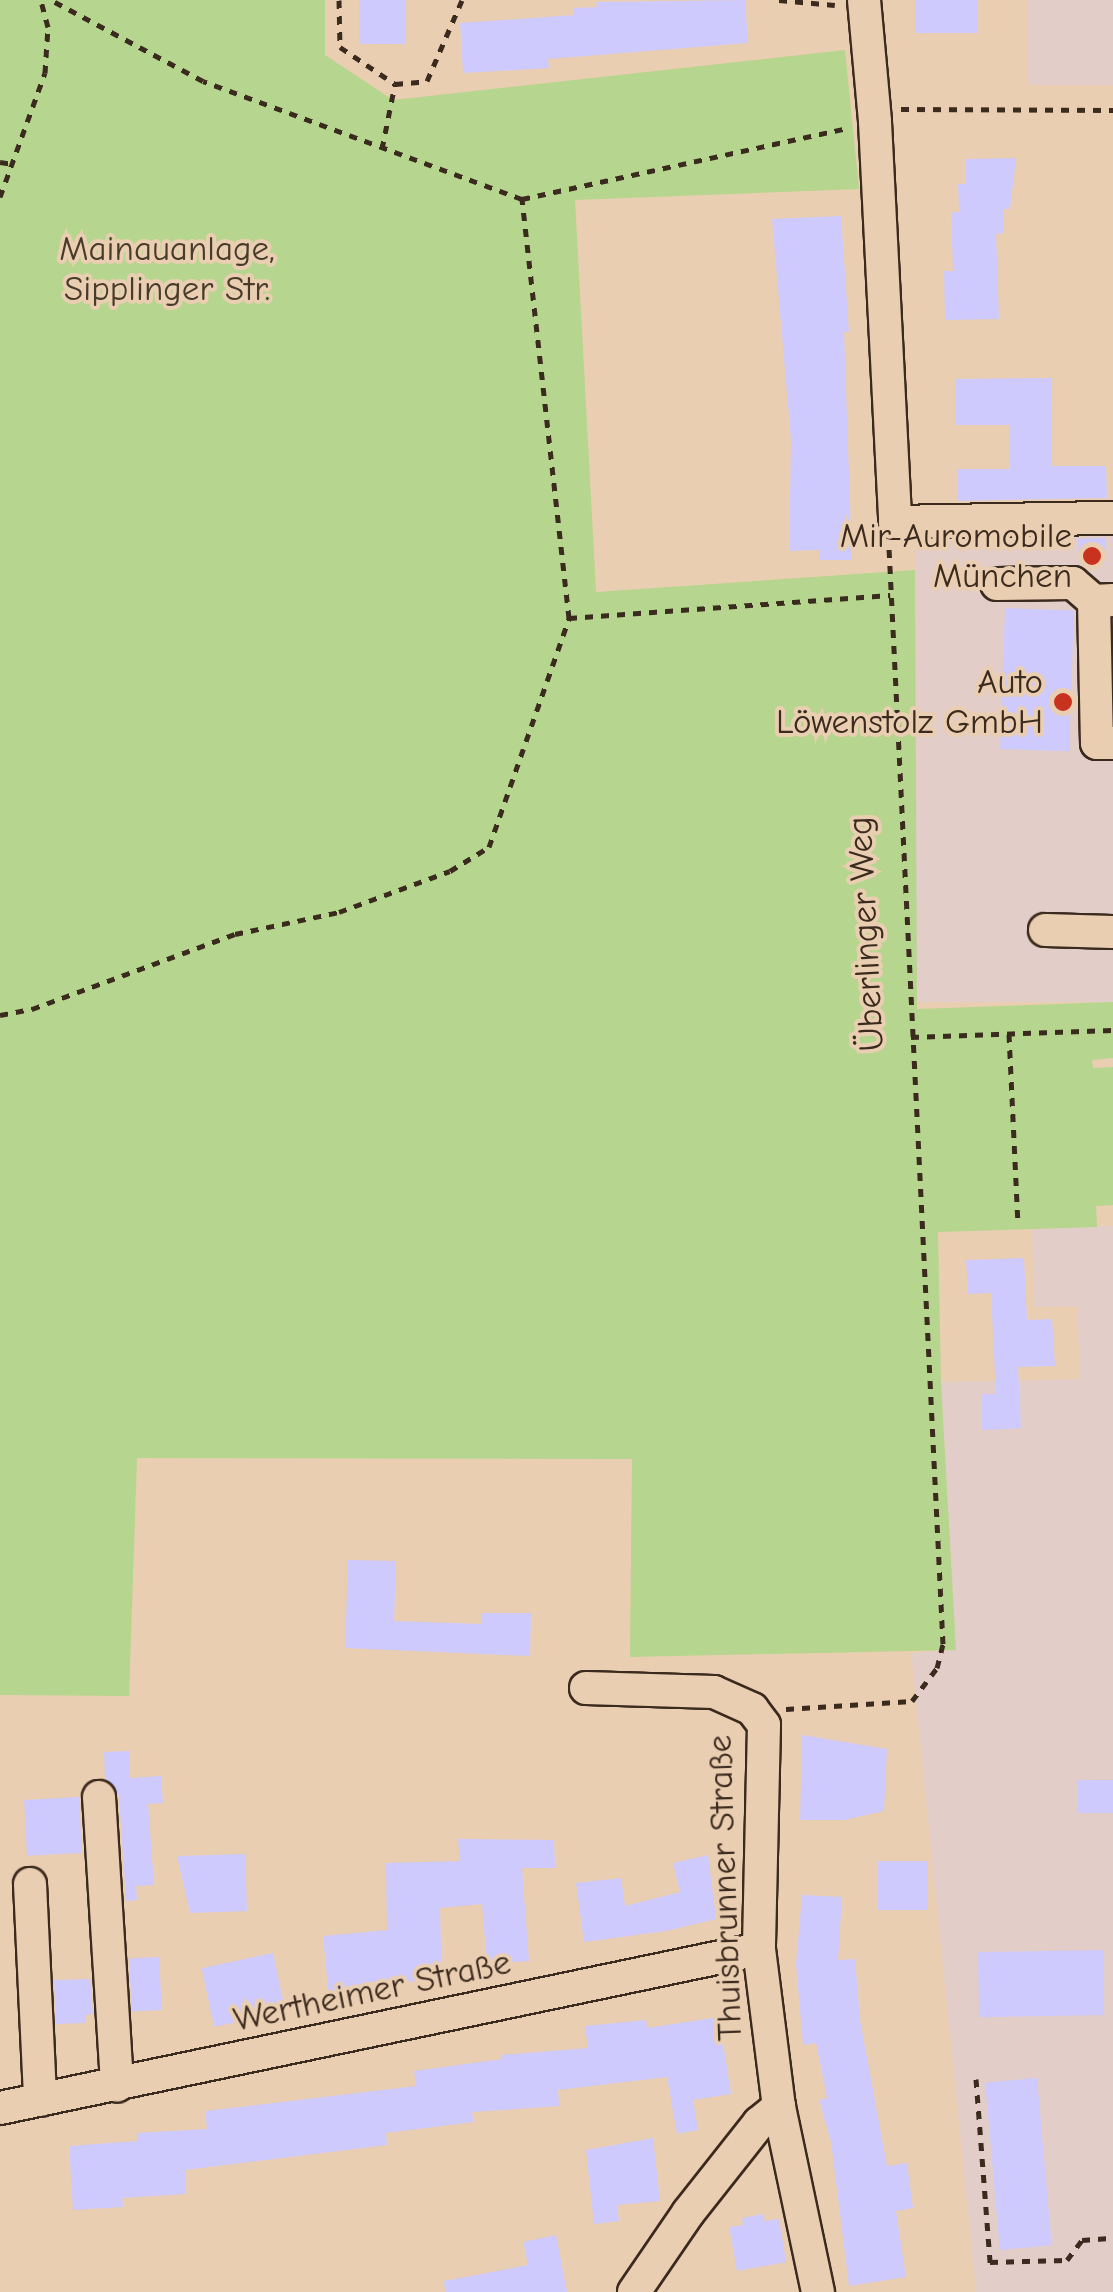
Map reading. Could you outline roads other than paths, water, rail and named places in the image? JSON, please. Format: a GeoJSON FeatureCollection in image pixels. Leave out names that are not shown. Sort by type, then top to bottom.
{"type":"FeatureCollection","features":[{"type":"Feature","properties":{"kind":"street"},"geometry":{"type":"LineString","coordinates":[[864,3],[874,116],[895,522],[1113,518]]}},
{"type":"Feature","properties":{"kind":"street"},"geometry":{"type":"LineString","coordinates":[[997,584],[1074,584],[1103,600],[1097,743],[1113,742]]}},
{"type":"Feature","properties":{"kind":"street"},"geometry":{"type":"LineString","coordinates":[[1046,930],[1113,932]]}},
{"type":"Feature","properties":{"kind":"street","name":"Thuisbrunner Straße"},"geometry":{"type":"LineString","coordinates":[[586,1688],[714,1692],[752,1709],[764,1725],[759,1949],[779,2107],[818,2292]]}},
{"type":"Feature","properties":{"kind":"street"},"geometry":{"type":"LineString","coordinates":[[99,1798],[118,2085]]}},
{"type":"Feature","properties":{"kind":"street"},"geometry":{"type":"LineString","coordinates":[[30,1884],[40,2100]]}},
{"type":"Feature","properties":{"kind":"street","name":"Wertheimer Straße"},"geometry":{"type":"LineString","coordinates":[[0,2108],[759,1949]]}},
{"type":"Feature","properties":{"kind":"street"},"geometry":{"type":"LineString","coordinates":[[634,2292],[688,2213],[759,2123],[779,2107]]}},
{"type":"Feature","properties":{"kind":"place","name":"Mir Auromobile München"},"geometry":{"type":"Point","coordinates":[1092,556]}},
{"type":"Feature","properties":{"kind":"place","name":"Auto Löwenstolz GmbH"},"geometry":{"type":"Point","coordinates":[1063,702]}},
{"type":"Feature","properties":{"kind":"park label","name":"Mainauanlage, Sipplinger Str."},"geometry":{"type":"Point","coordinates":[167,269]}}]}
